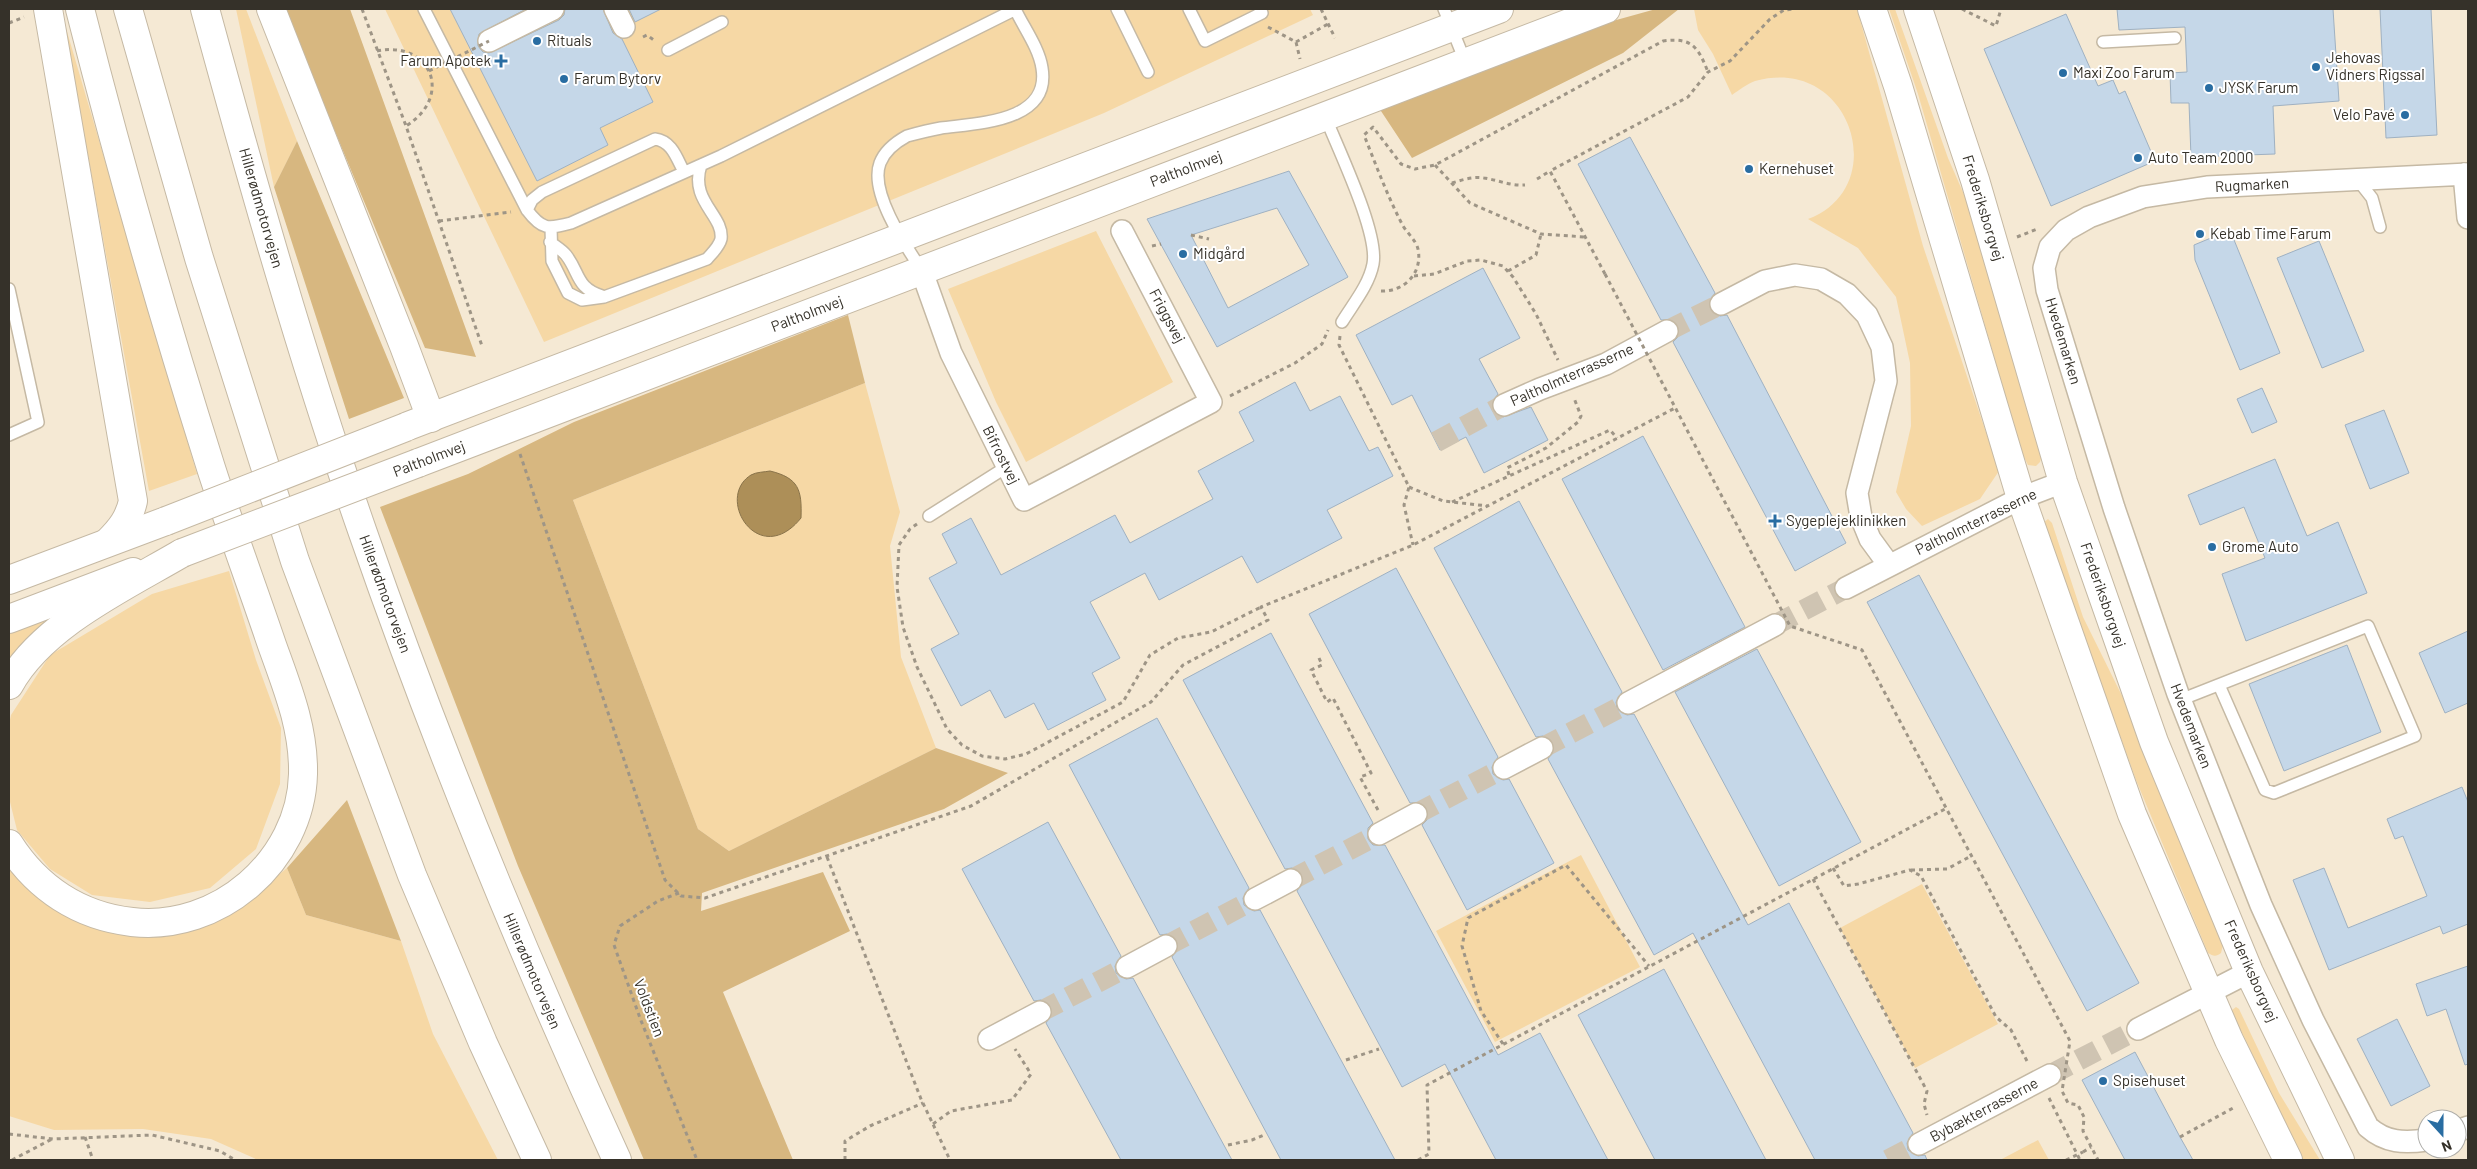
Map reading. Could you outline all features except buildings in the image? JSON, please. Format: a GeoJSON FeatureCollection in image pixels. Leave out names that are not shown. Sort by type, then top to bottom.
{"type":"FeatureCollection","features":[{"type":"Feature","properties":{"kind":"main road"},"geometry":{"type":"LineString","coordinates":[[48,9],[133,501],[130,514],[122,528],[108,542]]}},
{"type":"Feature","properties":{"kind":"main road"},"geometry":{"type":"LineString","coordinates":[[9,844],[40,883],[66,901],[82,909],[132,922],[160,922],[197,915],[220,905],[246,888],[264,871],[292,825],[300,799],[303,776],[303,750],[293,703],[211,468],[153,279],[80,9]]}},
{"type":"Feature","properties":{"kind":"main road"},"geometry":{"type":"LineString","coordinates":[[128,9],[199,258],[294,561],[412,875],[483,1043],[537,1160]]}},
{"type":"Feature","properties":{"kind":"main road","name":"Hillerødmotorvejen"},"geometry":{"type":"LineString","coordinates":[[205,9],[266,231],[363,533],[480,848],[550,1014],[617,1160]]}},
{"type":"Feature","properties":{"kind":"main road"},"geometry":{"type":"LineString","coordinates":[[271,9],[404,346],[419,423],[443,453]]}},
{"type":"Feature","properties":{"kind":"main road"},"geometry":{"type":"LineString","coordinates":[[9,580],[900,237],[1448,18],[1499,9]]}},
{"type":"Feature","properties":{"kind":"main road","name":"Paltholmvej"},"geometry":{"type":"LineString","coordinates":[[9,619],[1465,61],[1606,9]]}},
{"type":"Feature","properties":{"kind":"main road"},"geometry":{"type":"LineString","coordinates":[[1872,9],[1898,86],[2021,498],[2132,814],[2229,1040],[2288,1160]]}},
{"type":"Feature","properties":{"kind":"main road","name":"Frederiksborgvej"},"geometry":{"type":"LineString","coordinates":[[1918,9],[1975,180],[2063,482],[2154,742],[2248,972],[2340,1160]]}},
{"type":"Feature","properties":{"kind":"main road"},"geometry":{"type":"LineString","coordinates":[[9,685],[27,660],[57,632],[90,607],[182,553]]}},
{"type":"Feature","properties":{"kind":"street"},"geometry":{"type":"LineString","coordinates":[[489,42],[551,9]]}},
{"type":"Feature","properties":{"kind":"street"},"geometry":{"type":"LineString","coordinates":[[2466,174],[2468,218]]}},
{"type":"Feature","properties":{"kind":"street","name":"Rugmarken"},"geometry":{"type":"LineString","coordinates":[[2050,247],[2066,230],[2089,217],[2143,197],[2207,187],[2466,174]]}},
{"type":"Feature","properties":{"kind":"street","name":"Friggsvej"},"geometry":{"type":"LineString","coordinates":[[1122,231],[1212,402]]}},
{"type":"Feature","properties":{"kind":"street","name":"Hvedemarken"},"geometry":{"type":"LineString","coordinates":[[2050,247],[2044,268],[2047,290],[2114,508],[2180,700],[2261,905],[2313,1020],[2368,1126],[2377,1135],[2393,1141],[2417,1141]]}},
{"type":"Feature","properties":{"kind":"street","name":"Bifrostvej"},"geometry":{"type":"LineString","coordinates":[[921,269],[951,353],[1024,500],[1212,402]]}},
{"type":"Feature","properties":{"kind":"street"},"geometry":{"type":"LineString","coordinates":[[1721,304],[1765,281],[1796,276],[1821,279],[1847,294],[1866,315],[1882,347],[1886,380],[1857,493],[1861,517],[1870,539],[1889,565]]}},
{"type":"Feature","properties":{"kind":"street","name":"Paltholmterrasserne"},"geometry":{"type":"LineString","coordinates":[[1504,405],[1566,378],[1606,364],[1667,331]]}},
{"type":"Feature","properties":{"kind":"street","name":"Paltholmterrasserne"},"geometry":{"type":"LineString","coordinates":[[1846,588],[2021,498],[2063,482]]}},
{"type":"Feature","properties":{"kind":"street"},"geometry":{"type":"LineString","coordinates":[[1628,703],[1775,625]]}},
{"type":"Feature","properties":{"kind":"street"},"geometry":{"type":"LineString","coordinates":[[1504,768],[1542,748]]}},
{"type":"Feature","properties":{"kind":"street"},"geometry":{"type":"LineString","coordinates":[[1379,834],[1416,814]]}},
{"type":"Feature","properties":{"kind":"street"},"geometry":{"type":"LineString","coordinates":[[1255,899],[1291,880]]}},
{"type":"Feature","properties":{"kind":"street"},"geometry":{"type":"LineString","coordinates":[[1126,967],[1166,946]]}},
{"type":"Feature","properties":{"kind":"street"},"geometry":{"type":"LineString","coordinates":[[2138,1029],[2248,972]]}},
{"type":"Feature","properties":{"kind":"street"},"geometry":{"type":"LineString","coordinates":[[996,1035],[1040,1012]]}},
{"type":"Feature","properties":{"kind":"street","name":"Bybækterrasserne"},"geometry":{"type":"LineString","coordinates":[[1928,1140],[2045,1078]]}},
{"type":"Feature","properties":{"kind":"lane"},"geometry":{"type":"LineString","coordinates":[[424,9],[527,210],[537,223],[551,228],[571,223],[702,165],[1016,9],[1040,58],[1043,88],[1034,103],[1018,113],[998,119],[907,136],[886,152],[880,163],[878,178],[900,237],[921,269]]}},
{"type":"Feature","properties":{"kind":"lane"},"geometry":{"type":"LineString","coordinates":[[1116,9],[1148,72]]}},
{"type":"Feature","properties":{"kind":"lane"},"geometry":{"type":"LineString","coordinates":[[1189,9],[1205,41],[1261,11]]}},
{"type":"Feature","properties":{"kind":"lane"},"geometry":{"type":"LineString","coordinates":[[1448,18],[1465,61]]}},
{"type":"Feature","properties":{"kind":"lane"},"geometry":{"type":"LineString","coordinates":[[668,50],[722,22]]}},
{"type":"Feature","properties":{"kind":"lane"},"geometry":{"type":"LineString","coordinates":[[2103,42],[2175,38]]}},
{"type":"Feature","properties":{"kind":"lane"},"geometry":{"type":"LineString","coordinates":[[1325,115],[1375,247],[1373,266],[1364,287],[1342,322]]}},
{"type":"Feature","properties":{"kind":"lane"},"geometry":{"type":"LineString","coordinates":[[527,210],[532,200],[542,192],[655,139],[663,140],[670,145],[684,172]]}},
{"type":"Feature","properties":{"kind":"lane"},"geometry":{"type":"LineString","coordinates":[[551,228],[552,261],[568,293],[582,300],[604,296],[707,259],[721,239],[719,228],[699,189],[698,176],[702,165]]}},
{"type":"Feature","properties":{"kind":"lane"},"geometry":{"type":"LineString","coordinates":[[2357,179],[2372,198],[2380,227]]}},
{"type":"Feature","properties":{"kind":"lane"},"geometry":{"type":"LineString","coordinates":[[550,242],[566,254],[583,286],[591,293],[604,296]]}},
{"type":"Feature","properties":{"kind":"lane"},"geometry":{"type":"LineString","coordinates":[[9,289],[38,422],[9,435]]}},
{"type":"Feature","properties":{"kind":"lane"},"geometry":{"type":"LineString","coordinates":[[929,516],[1008,466]]}},
{"type":"Feature","properties":{"kind":"lane"},"geometry":{"type":"LineString","coordinates":[[2180,700],[2219,684],[2368,626],[2415,736],[2274,793],[2264,790],[2219,684]]}},
{"type":"Feature","properties":{"kind":"path"},"geometry":{"type":"LineString","coordinates":[[362,9],[406,126],[482,346]]}},
{"type":"Feature","properties":{"kind":"path"},"geometry":{"type":"LineString","coordinates":[[1321,9],[1335,38]]}},
{"type":"Feature","properties":{"kind":"path"},"geometry":{"type":"LineString","coordinates":[[1537,179],[1688,97],[1708,72],[1730,61],[1770,19],[1784,10],[1794,9]]}},
{"type":"Feature","properties":{"kind":"path"},"geometry":{"type":"LineString","coordinates":[[1962,9],[1996,26],[2001,9]]}},
{"type":"Feature","properties":{"kind":"path"},"geometry":{"type":"LineString","coordinates":[[1261,11],[1268,27],[1296,42]]}},
{"type":"Feature","properties":{"kind":"path"},"geometry":{"type":"LineString","coordinates":[[619,18],[632,42],[647,35],[668,50]]}},
{"type":"Feature","properties":{"kind":"path"},"geometry":{"type":"LineString","coordinates":[[1296,42],[1328,24]]}},
{"type":"Feature","properties":{"kind":"path"},"geometry":{"type":"LineString","coordinates":[[1364,287],[1375,291],[1390,292],[1404,286],[1414,276],[1419,262],[1418,247],[1403,225],[1364,135],[1374,127],[1401,164],[1415,169],[1435,164],[1663,41],[1680,39],[1692,45],[1701,54],[1708,72]]}},
{"type":"Feature","properties":{"kind":"path"},"geometry":{"type":"LineString","coordinates":[[429,71],[489,42]]}},
{"type":"Feature","properties":{"kind":"path"},"geometry":{"type":"LineString","coordinates":[[1296,42],[1298,53]]}},
{"type":"Feature","properties":{"kind":"path"},"geometry":{"type":"LineString","coordinates":[[377,50],[392,48],[407,50],[420,60],[429,71],[433,87],[430,103],[420,117],[406,126]]}},
{"type":"Feature","properties":{"kind":"path"},"geometry":{"type":"LineString","coordinates":[[1435,164],[1470,203],[1541,234],[1585,237]]}},
{"type":"Feature","properties":{"kind":"path"},"geometry":{"type":"LineString","coordinates":[[1550,171],[1790,626],[1862,650],[2070,1042],[2062,1091],[2068,1103],[2078,1105],[2084,1117],[2083,1131],[2098,1160]]}},
{"type":"Feature","properties":{"kind":"path"},"geometry":{"type":"LineString","coordinates":[[1452,183],[1482,177],[1524,185]]}},
{"type":"Feature","properties":{"kind":"path"},"geometry":{"type":"LineString","coordinates":[[439,221],[527,210]]}},
{"type":"Feature","properties":{"kind":"path"},"geometry":{"type":"LineString","coordinates":[[1995,246],[2053,222],[2066,230]]}},
{"type":"Feature","properties":{"kind":"path"},"geometry":{"type":"LineString","coordinates":[[1508,271],[1536,255],[1541,234]]}},
{"type":"Feature","properties":{"kind":"path"},"geometry":{"type":"LineString","coordinates":[[1190,235],[1210,239]]}},
{"type":"Feature","properties":{"kind":"path"},"geometry":{"type":"LineString","coordinates":[[1414,276],[1434,274],[1474,260],[1502,266],[1508,271],[1547,333],[1581,416],[1578,422],[1546,448],[1507,468],[1509,474]]}},
{"type":"Feature","properties":{"kind":"path"},"geometry":{"type":"LineString","coordinates":[[1212,402],[1232,396],[1294,363],[1322,344],[1330,323],[1342,322],[1339,345],[1409,487],[1404,505],[1413,545]]}},
{"type":"Feature","properties":{"kind":"path"},"geometry":{"type":"LineString","coordinates":[[929,516],[910,529],[899,545],[897,587],[903,627],[917,667],[947,729],[962,745],[982,756],[1005,759],[1026,754],[1123,702],[1150,655],[1178,638],[1211,632],[1261,607],[1413,545],[1522,490],[1675,408]]}},
{"type":"Feature","properties":{"kind":"path"},"geometry":{"type":"LineString","coordinates":[[1452,502],[1509,474],[1610,430],[1617,438]]}},
{"type":"Feature","properties":{"kind":"path"},"geometry":{"type":"LineString","coordinates":[[520,454],[665,880],[681,896],[706,898],[971,806],[1152,702],[1183,665],[1268,620],[1261,607]]}},
{"type":"Feature","properties":{"kind":"path"},"geometry":{"type":"LineString","coordinates":[[1409,487],[1444,501],[1488,506]]}},
{"type":"Feature","properties":{"kind":"path"},"geometry":{"type":"LineString","coordinates":[[1319,658],[1322,665],[1311,670],[1327,702],[1333,698],[1370,773],[1360,778],[1378,811]]}},
{"type":"Feature","properties":{"kind":"path"},"geometry":{"type":"LineString","coordinates":[[1418,1160],[1430,1154],[1427,1085],[1945,809]]}},
{"type":"Feature","properties":{"kind":"path"},"geometry":{"type":"LineString","coordinates":[[1833,868],[1844,886],[1910,870],[1947,869],[1971,856]]}},
{"type":"Feature","properties":{"kind":"path"},"geometry":{"type":"LineString","coordinates":[[827,857],[923,1103],[950,1160]]}},
{"type":"Feature","properties":{"kind":"path"},"geometry":{"type":"LineString","coordinates":[[1503,1044],[1481,1011],[1462,946],[1468,918],[1566,865],[1649,966]]}},
{"type":"Feature","properties":{"kind":"path"},"geometry":{"type":"LineString","coordinates":[[1910,870],[1920,876],[1996,1017],[2011,1030],[2045,1078],[2080,1160]]}},
{"type":"Feature","properties":{"kind":"path"},"geometry":{"type":"LineString","coordinates":[[1813,879],[1927,1091],[1924,1104],[1928,1140]]}},
{"type":"Feature","properties":{"kind":"path","name":"Voldstien"},"geometry":{"type":"LineString","coordinates":[[679,893],[658,901],[620,926],[614,945],[640,1018],[697,1160]]}},
{"type":"Feature","properties":{"kind":"path"},"geometry":{"type":"LineString","coordinates":[[933,1124],[951,1112],[1012,1100],[1024,1084],[1031,1074],[996,1035]]}},
{"type":"Feature","properties":{"kind":"path"},"geometry":{"type":"LineString","coordinates":[[1346,1060],[1379,1049]]}},
{"type":"Feature","properties":{"kind":"path"},"geometry":{"type":"LineString","coordinates":[[844,1160],[845,1141],[870,1126],[923,1103]]}},
{"type":"Feature","properties":{"kind":"path"},"geometry":{"type":"LineString","coordinates":[[2180,1137],[2242,1103]]}},
{"type":"Feature","properties":{"kind":"path"},"geometry":{"type":"LineString","coordinates":[[9,1134],[53,1139],[152,1135],[220,1151],[235,1160]]}},
{"type":"Feature","properties":{"kind":"path"},"geometry":{"type":"LineString","coordinates":[[1228,1145],[1252,1140],[1264,1134]]}},
{"type":"Feature","properties":{"kind":"path"},"geometry":{"type":"LineString","coordinates":[[85,1138],[93,1160]]}},
{"type":"Feature","properties":{"kind":"path"},"geometry":{"type":"LineString","coordinates":[[12,1160],[53,1139]]}},
{"type":"Feature","properties":{"kind":"path"},"geometry":{"type":"LineString","coordinates":[[2066,1160],[2091,1148]]}},
{"type":"Feature","properties":{"kind":"shaded area"},"geometry":{"type":"Polygon","coordinates":[[[236,9],[246,9],[297,141],[274,187],[236,9]]]}},
{"type":"Feature","properties":{"kind":"shaded area"},"geometry":{"type":"Polygon","coordinates":[[[284,9],[350,9],[476,357],[425,348],[284,9]]]}},
{"type":"Feature","properties":{"kind":"shaded area"},"geometry":{"type":"Polygon","coordinates":[[[385,9],[1310,9],[1313,15],[1104,113],[544,342],[385,9]]]}},
{"type":"Feature","properties":{"kind":"shaded area"},"geometry":{"type":"Polygon","coordinates":[[[1656,9],[1679,9],[1623,53],[1412,158],[1379,108],[1573,32],[1656,9]]]}},
{"type":"Feature","properties":{"kind":"shaded area"},"geometry":{"type":"Polygon","coordinates":[[[1694,9],[1857,9],[1923,246],[1999,471],[1980,499],[1922,526],[1906,509],[1896,492],[1911,426],[1910,363],[1896,297],[1858,248],[1808,219],[1834,203],[1849,180],[1854,154],[1849,128],[1836,104],[1816,87],[1788,78],[1755,81],[1732,95],[1713,54],[1698,30],[1694,9]]]}},
{"type":"Feature","properties":{"kind":"shaded area"},"geometry":{"type":"Polygon","coordinates":[[[1889,9],[1895,9],[1948,158],[1973,215],[2042,455],[2040,462],[2036,466],[2028,465],[2022,453],[1918,94],[1889,9]]]}},
{"type":"Feature","properties":{"kind":"shaded area"},"geometry":{"type":"Polygon","coordinates":[[[63,18],[197,474],[149,491],[63,18]]]}},
{"type":"Feature","properties":{"kind":"shaded area"},"geometry":{"type":"Polygon","coordinates":[[[297,141],[404,398],[349,419],[274,187],[297,141]]]}},
{"type":"Feature","properties":{"kind":"shaded area"},"geometry":{"type":"Polygon","coordinates":[[[1096,231],[1173,382],[1026,462],[996,402],[948,289],[1096,231]]]}},
{"type":"Feature","properties":{"kind":"shaded area"},"geometry":{"type":"Polygon","coordinates":[[[848,315],[865,383],[573,500],[698,829],[729,851],[936,748],[1008,773],[944,809],[702,893],[701,911],[823,872],[850,931],[723,992],[793,1160],[644,1160],[518,866],[380,507],[468,474],[574,422],[848,315]]]}},
{"type":"Feature","properties":{"kind":"shaded area"},"geometry":{"type":"Polygon","coordinates":[[[865,383],[900,512],[890,546],[901,657],[936,748],[729,851],[698,829],[573,500],[865,383]]]}},
{"type":"Feature","properties":{"kind":"shaded area"},"geometry":{"type":"Polygon","coordinates":[[[770,471],[787,477],[797,487],[801,500],[801,518],[785,532],[770,536],[757,533],[746,525],[739,512],[737,499],[741,486],[751,475],[770,471]]]}},
{"type":"Feature","properties":{"kind":"shaded area"},"geometry":{"type":"Polygon","coordinates":[[[2048,519],[2052,523],[2083,617],[2130,712],[2219,934],[2223,945],[2221,953],[2218,955],[2208,953],[2136,780],[2043,523],[2048,519]]]}},
{"type":"Feature","properties":{"kind":"shaded area"},"geometry":{"type":"Polygon","coordinates":[[[229,571],[256,660],[281,728],[280,784],[256,849],[210,888],[150,902],[92,895],[50,869],[17,830],[9,798],[9,724],[11,715],[50,655],[152,594],[229,571]]]}},
{"type":"Feature","properties":{"kind":"shaded area"},"geometry":{"type":"Polygon","coordinates":[[[59,614],[9,669],[9,634],[59,614]]]}},
{"type":"Feature","properties":{"kind":"shaded area"},"geometry":{"type":"Polygon","coordinates":[[[347,800],[401,941],[306,915],[287,868],[347,800]]]}},
{"type":"Feature","properties":{"kind":"shaded area"},"geometry":{"type":"Polygon","coordinates":[[[1581,855],[1640,967],[1495,1042],[1436,931],[1581,855]]]}},
{"type":"Feature","properties":{"kind":"shaded area"},"geometry":{"type":"Polygon","coordinates":[[[9,861],[97,924],[165,937],[233,912],[287,868],[306,915],[401,941],[433,1034],[498,1160],[258,1160],[211,1139],[143,1129],[54,1130],[9,1116],[9,861]]]}},
{"type":"Feature","properties":{"kind":"shaded area"},"geometry":{"type":"Polygon","coordinates":[[[1922,884],[1998,1024],[1915,1068],[1840,928],[1922,884]]]}},
{"type":"Feature","properties":{"kind":"shaded area"},"geometry":{"type":"Polygon","coordinates":[[[2236,1007],[2239,1009],[2279,1093],[2320,1160],[2303,1160],[2233,1014],[2232,1010],[2236,1007]]]}},
{"type":"Feature","properties":{"kind":"shaded area"},"geometry":{"type":"Polygon","coordinates":[[[2038,1140],[2049,1160],[2000,1160],[2038,1140]]]}},
{"type":"Feature","properties":{"kind":"tunnel"},"geometry":{"type":"LineString","coordinates":[[1667,331],[1721,304]]}},
{"type":"Feature","properties":{"kind":"tunnel"},"geometry":{"type":"LineString","coordinates":[[1436,442],[1504,405]]}},
{"type":"Feature","properties":{"kind":"tunnel"},"geometry":{"type":"LineString","coordinates":[[1775,625],[1846,588]]}},
{"type":"Feature","properties":{"kind":"tunnel"},"geometry":{"type":"LineString","coordinates":[[1542,748],[1628,703]]}},
{"type":"Feature","properties":{"kind":"tunnel"},"geometry":{"type":"LineString","coordinates":[[1416,814],[1504,768]]}},
{"type":"Feature","properties":{"kind":"tunnel"},"geometry":{"type":"LineString","coordinates":[[1291,880],[1379,834]]}},
{"type":"Feature","properties":{"kind":"tunnel"},"geometry":{"type":"LineString","coordinates":[[1166,946],[1255,899]]}},
{"type":"Feature","properties":{"kind":"tunnel"},"geometry":{"type":"LineString","coordinates":[[1040,1012],[1127,967]]}},
{"type":"Feature","properties":{"kind":"tunnel"},"geometry":{"type":"LineString","coordinates":[[2050,1075],[2138,1029]]}},
{"type":"Feature","properties":{"kind":"tunnel"},"geometry":{"type":"LineString","coordinates":[[1888,1160],[1919,1144]]}},
{"type":"Feature","properties":{"kind":"place","name":"Rituals"},"geometry":{"type":"Point","coordinates":[537,41]}},
{"type":"Feature","properties":{"kind":"place","name":"Farum Apotek"},"geometry":{"type":"Point","coordinates":[501,61]}},
{"type":"Feature","properties":{"kind":"place","name":"Jehovas Vidners Rigssal"},"geometry":{"type":"Point","coordinates":[2316,67]}},
{"type":"Feature","properties":{"kind":"place","name":"Maxi Zoo Farum"},"geometry":{"type":"Point","coordinates":[2063,73]}},
{"type":"Feature","properties":{"kind":"place","name":"Farum Bytorv"},"geometry":{"type":"Point","coordinates":[564,79]}},
{"type":"Feature","properties":{"kind":"place","name":"JYSK Farum"},"geometry":{"type":"Point","coordinates":[2209,88]}},
{"type":"Feature","properties":{"kind":"place","name":"Velo Pavé"},"geometry":{"type":"Point","coordinates":[2405,115]}},
{"type":"Feature","properties":{"kind":"place","name":"Auto Team 2000"},"geometry":{"type":"Point","coordinates":[2138,158]}},
{"type":"Feature","properties":{"kind":"place","name":"Kernehuset"},"geometry":{"type":"Point","coordinates":[1749,169]}},
{"type":"Feature","properties":{"kind":"place","name":"Kebab Time Farum"},"geometry":{"type":"Point","coordinates":[2200,234]}},
{"type":"Feature","properties":{"kind":"place","name":"Midgård"},"geometry":{"type":"Point","coordinates":[1183,254]}},
{"type":"Feature","properties":{"kind":"place","name":"Sygeplejeklinikken"},"geometry":{"type":"Point","coordinates":[1775,521]}},
{"type":"Feature","properties":{"kind":"place","name":"Grome Auto"},"geometry":{"type":"Point","coordinates":[2212,547]}},
{"type":"Feature","properties":{"kind":"place","name":"Spisehuset"},"geometry":{"type":"Point","coordinates":[2103,1081]}}]}
